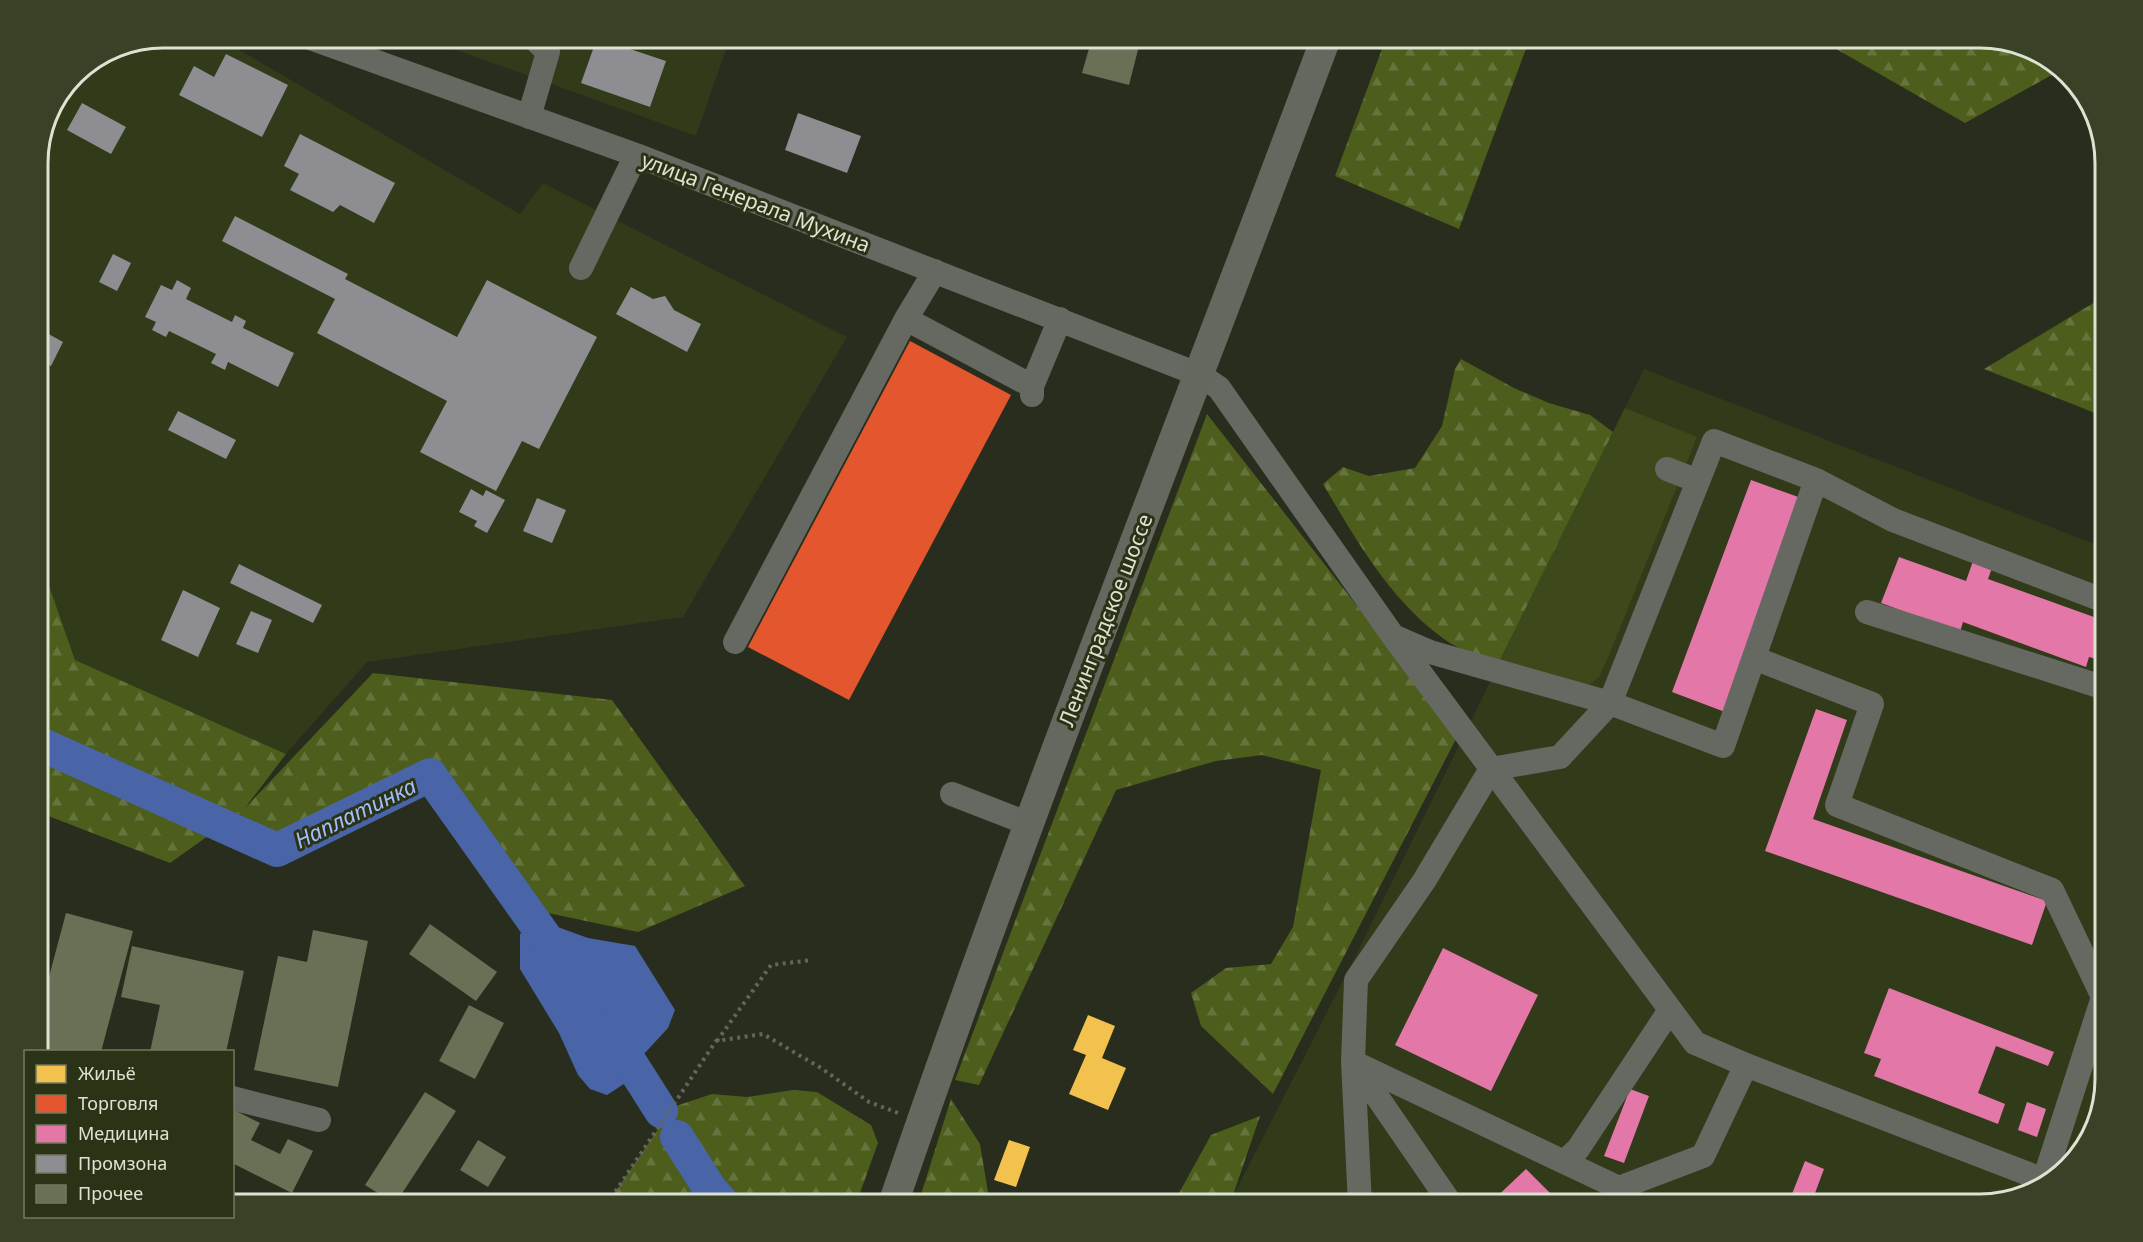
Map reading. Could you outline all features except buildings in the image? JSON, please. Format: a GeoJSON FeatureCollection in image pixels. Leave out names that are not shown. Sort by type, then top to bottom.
{"type":"FeatureCollection","features":[{"type":"Feature","properties":{"kind":"main road","name":"Ленинградское шоссе"},"geometry":{"type":"LineString","coordinates":[[895,1194],[1027,823],[1200,375],[1322,48]]}},
{"type":"Feature","properties":{"kind":"street","name":"улица Генерала Мухина"},"geometry":{"type":"LineString","coordinates":[[338,48],[636,155],[1060,319],[1200,375],[1220,388],[1393,636],[1695,1043],[1746,1065],[2039,1178]]}},
{"type":"Feature","properties":{"kind":"street"},"geometry":{"type":"LineString","coordinates":[[529,117],[548,52],[544,48]]}},
{"type":"Feature","properties":{"kind":"street"},"geometry":{"type":"LineString","coordinates":[[581,268],[636,155]]}},
{"type":"Feature","properties":{"kind":"street"},"geometry":{"type":"LineString","coordinates":[[735,642],[906,319],[935,271]]}},
{"type":"Feature","properties":{"kind":"street"},"geometry":{"type":"LineString","coordinates":[[906,319],[1032,390],[1060,319]]}},
{"type":"Feature","properties":{"kind":"street"},"geometry":{"type":"LineString","coordinates":[[1360,1194],[1353,1062],[1356,980],[1424,881],[1491,769],[1560,757],[1610,703],[1714,441],[1816,480],[1893,520],[2095,597]]}},
{"type":"Feature","properties":{"kind":"street"},"geometry":{"type":"LineString","coordinates":[[1667,469],[1698,481]]}},
{"type":"Feature","properties":{"kind":"street"},"geometry":{"type":"LineString","coordinates":[[1393,636],[1430,652],[1610,703],[1723,746],[1816,480]]}},
{"type":"Feature","properties":{"kind":"street"},"geometry":{"type":"LineString","coordinates":[[1867,612],[2095,685]]}},
{"type":"Feature","properties":{"kind":"street"},"geometry":{"type":"LineString","coordinates":[[1754,658],[1872,704],[1837,805],[2052,891],[2095,976]]}},
{"type":"Feature","properties":{"kind":"street"},"geometry":{"type":"LineString","coordinates":[[952,794],[1027,823]]}},
{"type":"Feature","properties":{"kind":"street"},"geometry":{"type":"LineString","coordinates":[[1564,1162],[1578,1149],[1670,1010]]}},
{"type":"Feature","properties":{"kind":"street"},"geometry":{"type":"LineString","coordinates":[[2049,1171],[2095,1023]]}},
{"type":"Feature","properties":{"kind":"street"},"geometry":{"type":"LineString","coordinates":[[1353,1062],[1619,1188],[1703,1156],[1746,1065]]}},
{"type":"Feature","properties":{"kind":"street"},"geometry":{"type":"LineString","coordinates":[[1353,1062],[1444,1194]]}},
{"type":"Feature","properties":{"kind":"street"},"geometry":{"type":"LineString","coordinates":[[234,1098],[320,1120]]}},
{"type":"Feature","properties":{"kind":"path"},"geometry":{"type":"LineString","coordinates":[[614,1194],[716,1041],[771,965],[812,960]]}},
{"type":"Feature","properties":{"kind":"path"},"geometry":{"type":"LineString","coordinates":[[716,1041],[763,1034],[821,1068],[869,1102],[921,1121]]}},
{"type":"Feature","properties":{"kind":"shaded area"},"geometry":{"type":"Polygon","coordinates":[[[163,48],[236,48],[520,214],[543,183],[847,337],[683,617],[367,662],[286,754],[75,660],[48,583],[48,155],[57,119],[76,87],[105,63],[126,54],[163,48]]]}},
{"type":"Feature","properties":{"kind":"shaded area"},"geometry":{"type":"Polygon","coordinates":[[[451,48],[727,48],[696,136],[451,48]]]}},
{"type":"Feature","properties":{"kind":"shaded area"},"geometry":{"type":"Polygon","coordinates":[[[1644,369],[2095,544],[2094,1094],[2080,1137],[2061,1160],[2038,1179],[2010,1190],[1980,1194],[1234,1194],[1347,973],[1644,369]]]}},
{"type":"Feature","properties":{"kind":"shaded area"},"geometry":{"type":"Polygon","coordinates":[[[1625,408],[1697,437],[1599,677],[1589,685],[1498,664],[1625,408]]]}},
{"type":"Feature","properties":{"kind":"green space"},"geometry":{"type":"Polygon","coordinates":[[[1382,48],[1526,48],[1459,229],[1335,176],[1382,48]]]}},
{"type":"Feature","properties":{"kind":"green space"},"geometry":{"type":"Polygon","coordinates":[[[1834,48],[1995,49],[2038,63],[2053,74],[1965,123],[1834,48]]]}},
{"type":"Feature","properties":{"kind":"green space"},"geometry":{"type":"Polygon","coordinates":[[[2095,302],[2095,413],[1984,369],[2095,302]]]}},
{"type":"Feature","properties":{"kind":"green space"},"geometry":{"type":"Polygon","coordinates":[[[1461,359],[1514,388],[1549,403],[1590,415],[1613,432],[1498,664],[1450,643],[1407,606],[1376,568],[1323,484],[1343,467],[1369,476],[1415,468],[1442,426],[1455,369],[1461,359]]]}},
{"type":"Feature","properties":{"kind":"green space"},"geometry":{"type":"Polygon","coordinates":[[[1207,414],[1458,735],[1273,1094],[1201,1026],[1191,993],[1226,968],[1271,964],[1293,927],[1321,770],[1262,755],[1216,761],[1116,790],[979,1085],[955,1080],[1207,414]]]}},
{"type":"Feature","properties":{"kind":"green space"},"geometry":{"type":"Polygon","coordinates":[[[48,583],[75,660],[286,754],[245,808],[373,673],[612,700],[745,886],[638,932],[543,912],[441,766],[277,834],[239,814],[170,863],[48,816],[48,583]]]}},
{"type":"Feature","properties":{"kind":"green space"},"geometry":{"type":"Polygon","coordinates":[[[793,1090],[817,1092],[871,1125],[878,1143],[860,1194],[614,1194],[673,1107],[712,1094],[747,1097],[793,1090]]]}},
{"type":"Feature","properties":{"kind":"green space"},"geometry":{"type":"Polygon","coordinates":[[[951,1099],[980,1144],[988,1194],[921,1194],[951,1099]]]}},
{"type":"Feature","properties":{"kind":"green space"},"geometry":{"type":"Polygon","coordinates":[[[1260,1116],[1233,1194],[1179,1194],[1211,1135],[1260,1116]]]}},
{"type":"Feature","properties":{"kind":"water"},"geometry":{"type":"Polygon","coordinates":[[[534,923],[552,925],[588,938],[635,946],[675,1010],[668,1028],[643,1055],[630,1080],[607,1095],[590,1089],[578,1075],[559,1033],[520,969],[520,934],[534,923]]]}},
{"type":"Feature","properties":{"kind":"waterway","name":"Наплатинка"},"geometry":{"type":"LineString","coordinates":[[48,747],[277,850],[430,775],[562,961]]}},
{"type":"Feature","properties":{"kind":"waterway","name":"Наплатинка"},"geometry":{"type":"LineString","coordinates":[[609,1029],[661,1111]]}},
{"type":"Feature","properties":{"kind":"waterway","name":"Наплатинка"},"geometry":{"type":"LineString","coordinates":[[677,1137],[714,1194]]}}]}
